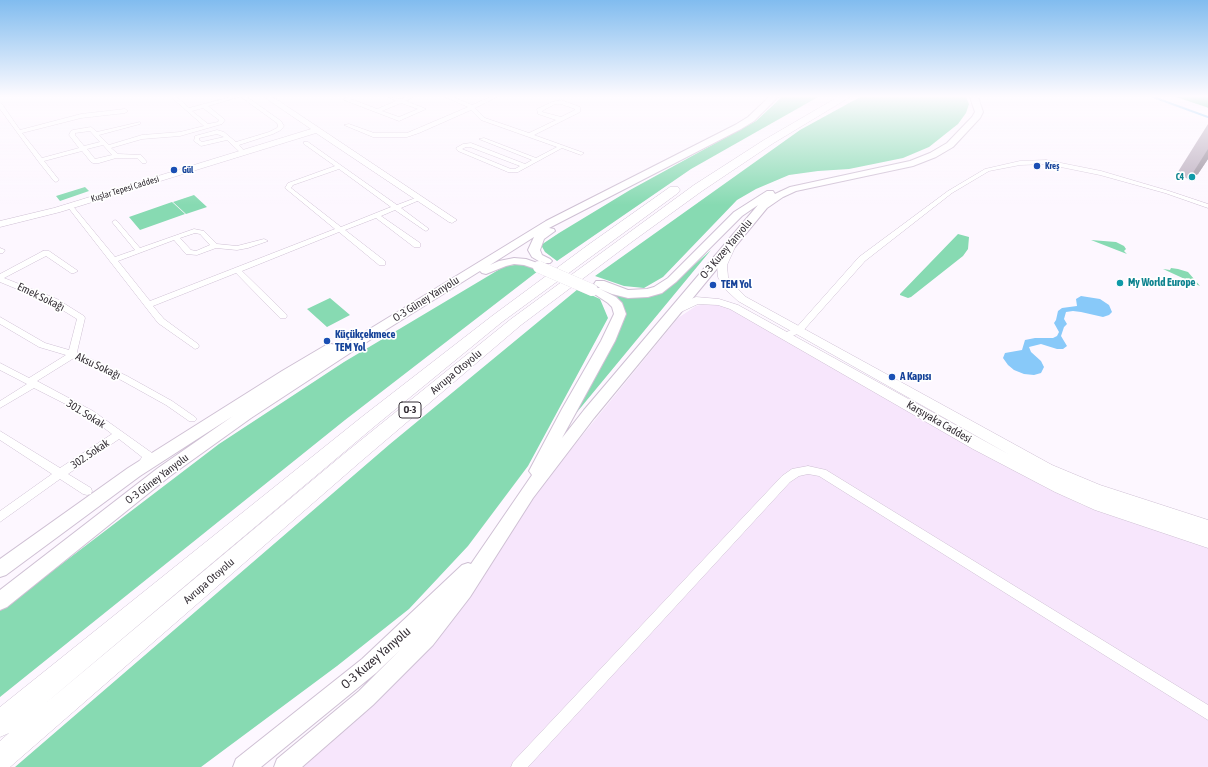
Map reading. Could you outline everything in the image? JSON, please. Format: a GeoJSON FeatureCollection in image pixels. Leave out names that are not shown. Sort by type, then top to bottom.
{"type":"FeatureCollection","features":[{"type":"Feature","properties":{"kind":"highway","name":"Avrupa Otoyolu"},"geometry":{"type":"LineString","coordinates":[[0,724],[369,421],[542,285],[692,179],[764,133]]}},
{"type":"Feature","properties":{"kind":"highway","name":"Avrupa Otoyolu"},"geometry":{"type":"LineString","coordinates":[[0,758],[358,454],[522,318],[628,238],[698,188],[784,133]]}},
{"type":"Feature","properties":{"kind":"main road","name":"Kuşlar Tepesi Caddesi"},"geometry":{"type":"LineString","coordinates":[[0,224],[70,206],[308,133]]}},
{"type":"Feature","properties":{"kind":"main road"},"geometry":{"type":"LineString","coordinates":[[321,133],[452,220]]}},
{"type":"Feature","properties":{"kind":"main road","name":"O-3 Güney Yanyolu"},"geometry":{"type":"LineString","coordinates":[[0,601],[164,472],[240,418],[371,333],[550,223],[727,133]]}},
{"type":"Feature","properties":{"kind":"main road","name":"O-3 Kuzey Yanyolu"},"geometry":{"type":"LineString","coordinates":[[527,493],[589,414],[763,206],[779,195],[793,189],[890,168],[933,155],[950,144],[961,133]]}},
{"type":"Feature","properties":{"kind":"main road"},"geometry":{"type":"LineString","coordinates":[[419,304],[503,263],[520,262],[543,264],[596,287],[628,294],[648,293],[658,290],[672,280],[738,214],[770,192],[805,180],[890,168]]}},
{"type":"Feature","properties":{"kind":"main road"},"geometry":{"type":"LineString","coordinates":[[543,264],[534,250],[540,237],[620,190],[639,177]]}},
{"type":"Feature","properties":{"kind":"main road","name":"Karşıyaka Caddesi"},"geometry":{"type":"LineString","coordinates":[[734,240],[722,265],[723,277],[728,286],[742,298],[949,416],[1047,469],[1095,490],[1208,527]]}},
{"type":"Feature","properties":{"kind":"main road"},"geometry":{"type":"LineString","coordinates":[[285,767],[366,698],[426,638],[463,591],[527,493],[552,440],[608,341],[620,314],[618,306],[596,287]]}},
{"type":"Feature","properties":{"kind":"main road","name":"Karşıyaka Caddesi"},"geometry":{"type":"LineString","coordinates":[[676,309],[696,300],[719,302],[734,307],[787,335],[964,437],[1060,488],[1100,505],[1208,541]]}},
{"type":"Feature","properties":{"kind":"main road"},"geometry":{"type":"LineString","coordinates":[[0,568],[134,472],[287,374],[336,345],[371,333]]}},
{"type":"Feature","properties":{"kind":"main road","name":"O-3 Kuzey Yanyolu"},"geometry":{"type":"LineString","coordinates":[[244,767],[369,666],[456,584],[497,538]]}},
{"type":"Feature","properties":{"kind":"main road"},"geometry":{"type":"LineString","coordinates":[[0,596],[69,547]]}},
{"type":"Feature","properties":{"kind":"street"},"geometry":{"type":"LineString","coordinates":[[20,133],[56,180]]}},
{"type":"Feature","properties":{"kind":"street"},"geometry":{"type":"LineString","coordinates":[[73,133],[72,135],[93,161],[99,161],[116,156],[139,156],[144,162]]}},
{"type":"Feature","properties":{"kind":"street"},"geometry":{"type":"LineString","coordinates":[[100,133],[95,134],[116,156]]}},
{"type":"Feature","properties":{"kind":"street"},"geometry":{"type":"LineString","coordinates":[[40,160],[83,148],[142,137],[184,133]]}},
{"type":"Feature","properties":{"kind":"street"},"geometry":{"type":"LineString","coordinates":[[214,133],[197,137],[196,140],[201,144],[228,138]]}},
{"type":"Feature","properties":{"kind":"street"},"geometry":{"type":"LineString","coordinates":[[221,133],[235,144],[243,153]]}},
{"type":"Feature","properties":{"kind":"street"},"geometry":{"type":"LineString","coordinates":[[235,144],[271,133]]}},
{"type":"Feature","properties":{"kind":"street"},"geometry":{"type":"LineString","coordinates":[[368,133],[374,135],[407,135],[415,133]]}},
{"type":"Feature","properties":{"kind":"street"},"geometry":{"type":"LineString","coordinates":[[523,133],[581,153]]}},
{"type":"Feature","properties":{"kind":"street"},"geometry":{"type":"LineString","coordinates":[[529,135],[533,133]]}},
{"type":"Feature","properties":{"kind":"street"},"geometry":{"type":"LineString","coordinates":[[482,139],[537,160]]}},
{"type":"Feature","properties":{"kind":"street"},"geometry":{"type":"LineString","coordinates":[[306,143],[426,230]]}},
{"type":"Feature","properties":{"kind":"street"},"geometry":{"type":"LineString","coordinates":[[525,166],[471,145],[465,145],[459,148],[460,150],[510,171],[516,171],[561,147]]}},
{"type":"Feature","properties":{"kind":"street"},"geometry":{"type":"LineString","coordinates":[[787,335],[799,330],[862,259],[950,192],[987,170],[1020,163],[1046,162],[1101,173],[1167,192],[1208,206]]}},
{"type":"Feature","properties":{"kind":"street"},"geometry":{"type":"LineString","coordinates":[[339,167],[290,184],[288,188],[382,263]]}},
{"type":"Feature","properties":{"kind":"street"},"geometry":{"type":"LineString","coordinates":[[148,305],[420,198]]}},
{"type":"Feature","properties":{"kind":"street"},"geometry":{"type":"LineString","coordinates":[[70,206],[161,321],[195,346]]}},
{"type":"Feature","properties":{"kind":"street"},"geometry":{"type":"LineString","coordinates":[[376,215],[417,245]]}},
{"type":"Feature","properties":{"kind":"street"},"geometry":{"type":"LineString","coordinates":[[115,222],[139,251]]}},
{"type":"Feature","properties":{"kind":"street"},"geometry":{"type":"LineString","coordinates":[[114,260],[194,231],[202,232],[215,246]]}},
{"type":"Feature","properties":{"kind":"street"},"geometry":{"type":"LineString","coordinates":[[176,238],[189,252],[197,253],[215,246],[237,248],[264,241]]}},
{"type":"Feature","properties":{"kind":"street"},"geometry":{"type":"LineString","coordinates":[[0,278],[46,253],[74,271]]}},
{"type":"Feature","properties":{"kind":"street"},"geometry":{"type":"LineString","coordinates":[[237,270],[283,316]]}},
{"type":"Feature","properties":{"kind":"street","name":"Emek Sokağı"},"geometry":{"type":"LineString","coordinates":[[0,278],[54,301],[81,318],[73,354]]}},
{"type":"Feature","properties":{"kind":"street","name":"Aksu Sokağı"},"geometry":{"type":"LineString","coordinates":[[0,320],[42,345],[73,354],[124,378],[169,403],[192,419]]}},
{"type":"Feature","properties":{"kind":"street"},"geometry":{"type":"LineString","coordinates":[[0,405],[73,354]]}},
{"type":"Feature","properties":{"kind":"street","name":"301. Sokak"},"geometry":{"type":"LineString","coordinates":[[0,366],[90,413],[148,456],[146,461],[134,472]]}},
{"type":"Feature","properties":{"kind":"street","name":"302. Sokak"},"geometry":{"type":"LineString","coordinates":[[0,517],[61,473],[118,435]]}},
{"type":"Feature","properties":{"kind":"street"},"geometry":{"type":"LineString","coordinates":[[1,437],[61,473],[87,491]]}},
{"type":"Feature","properties":{"kind":"street"},"geometry":{"type":"LineString","coordinates":[[518,767],[786,479],[796,472],[808,470],[822,473],[1208,713]]}},
{"type":"Feature","properties":{"kind":"shaded area"},"geometry":{"type":"Polygon","coordinates":[[[706,304],[729,306],[1029,478],[1082,505],[1208,548],[1208,767],[296,767],[521,514],[550,475],[678,318],[696,306],[706,304]]]}},
{"type":"Feature","properties":{"kind":"green space"},"geometry":{"type":"Polygon","coordinates":[[[734,133],[755,133],[691,169],[557,261],[545,252],[541,245],[630,190],[734,133]]]}},
{"type":"Feature","properties":{"kind":"green space"},"geometry":{"type":"Polygon","coordinates":[[[796,133],[947,133],[929,147],[903,158],[849,169],[789,175],[756,189],[737,200],[663,277],[644,288],[624,286],[595,276],[796,133]]]}},
{"type":"Feature","properties":{"kind":"green space"},"geometry":{"type":"Polygon","coordinates":[[[85,187],[89,191],[60,201],[56,196],[85,187]]]}},
{"type":"Feature","properties":{"kind":"green space"},"geometry":{"type":"Polygon","coordinates":[[[194,195],[207,207],[186,214],[173,202],[194,195]]]}},
{"type":"Feature","properties":{"kind":"green space"},"geometry":{"type":"Polygon","coordinates":[[[172,202],[185,214],[140,230],[129,217],[172,202]]]}},
{"type":"Feature","properties":{"kind":"green space"},"geometry":{"type":"Polygon","coordinates":[[[958,234],[969,237],[968,249],[963,256],[911,297],[908,298],[900,295],[900,294],[958,234]]]}},
{"type":"Feature","properties":{"kind":"green space"},"geometry":{"type":"Polygon","coordinates":[[[1091,240],[1116,242],[1124,246],[1126,249],[1124,251],[1127,254],[1091,240]]]}},
{"type":"Feature","properties":{"kind":"green space"},"geometry":{"type":"Polygon","coordinates":[[[711,250],[563,429],[624,320],[624,307],[616,295],[650,297],[666,290],[711,250]]]}},
{"type":"Feature","properties":{"kind":"green space"},"geometry":{"type":"Polygon","coordinates":[[[525,264],[538,271],[345,420],[0,697],[0,611],[219,444],[344,362],[505,266],[525,264]]]}},
{"type":"Feature","properties":{"kind":"green space"},"geometry":{"type":"Polygon","coordinates":[[[1171,268],[1188,272],[1200,286],[1163,269],[1170,270],[1171,268]]]}},
{"type":"Feature","properties":{"kind":"green space"},"geometry":{"type":"Polygon","coordinates":[[[578,289],[600,299],[608,318],[528,466],[468,546],[409,609],[337,666],[201,767],[15,767],[390,444],[578,289]]]}},
{"type":"Feature","properties":{"kind":"green space"},"geometry":{"type":"Polygon","coordinates":[[[330,298],[350,315],[327,327],[307,309],[330,298]]]}},
{"type":"Feature","properties":{"kind":"water"},"geometry":{"type":"Polygon","coordinates":[[[1081,296],[1100,299],[1109,305],[1112,312],[1103,317],[1081,312],[1066,312],[1064,319],[1067,324],[1064,327],[1061,336],[1067,346],[1063,349],[1057,349],[1041,344],[1029,347],[1031,352],[1041,361],[1044,367],[1041,373],[1034,375],[1024,374],[1014,370],[1008,365],[1003,358],[1005,353],[1022,350],[1025,340],[1035,338],[1053,338],[1057,336],[1059,332],[1054,323],[1058,311],[1062,308],[1077,306],[1076,299],[1081,296]]]}},
{"type":"Feature","properties":{"kind":"place","name":"Kreş"},"geometry":{"type":"Point","coordinates":[1037,166]}},
{"type":"Feature","properties":{"kind":"place","name":"Gül"},"geometry":{"type":"Point","coordinates":[174,170]}},
{"type":"Feature","properties":{"kind":"place","name":"C4"},"geometry":{"type":"Point","coordinates":[1192,177]}},
{"type":"Feature","properties":{"kind":"place","name":"My World Europe"},"geometry":{"type":"Point","coordinates":[1120,283]}},
{"type":"Feature","properties":{"kind":"place","name":"TEM Yol"},"geometry":{"type":"Point","coordinates":[713,285]}},
{"type":"Feature","properties":{"kind":"place","name":"Küçükçekmece TEM Yol"},"geometry":{"type":"Point","coordinates":[327,341]}},
{"type":"Feature","properties":{"kind":"place","name":"A Kapısı"},"geometry":{"type":"Point","coordinates":[892,377]}}]}
